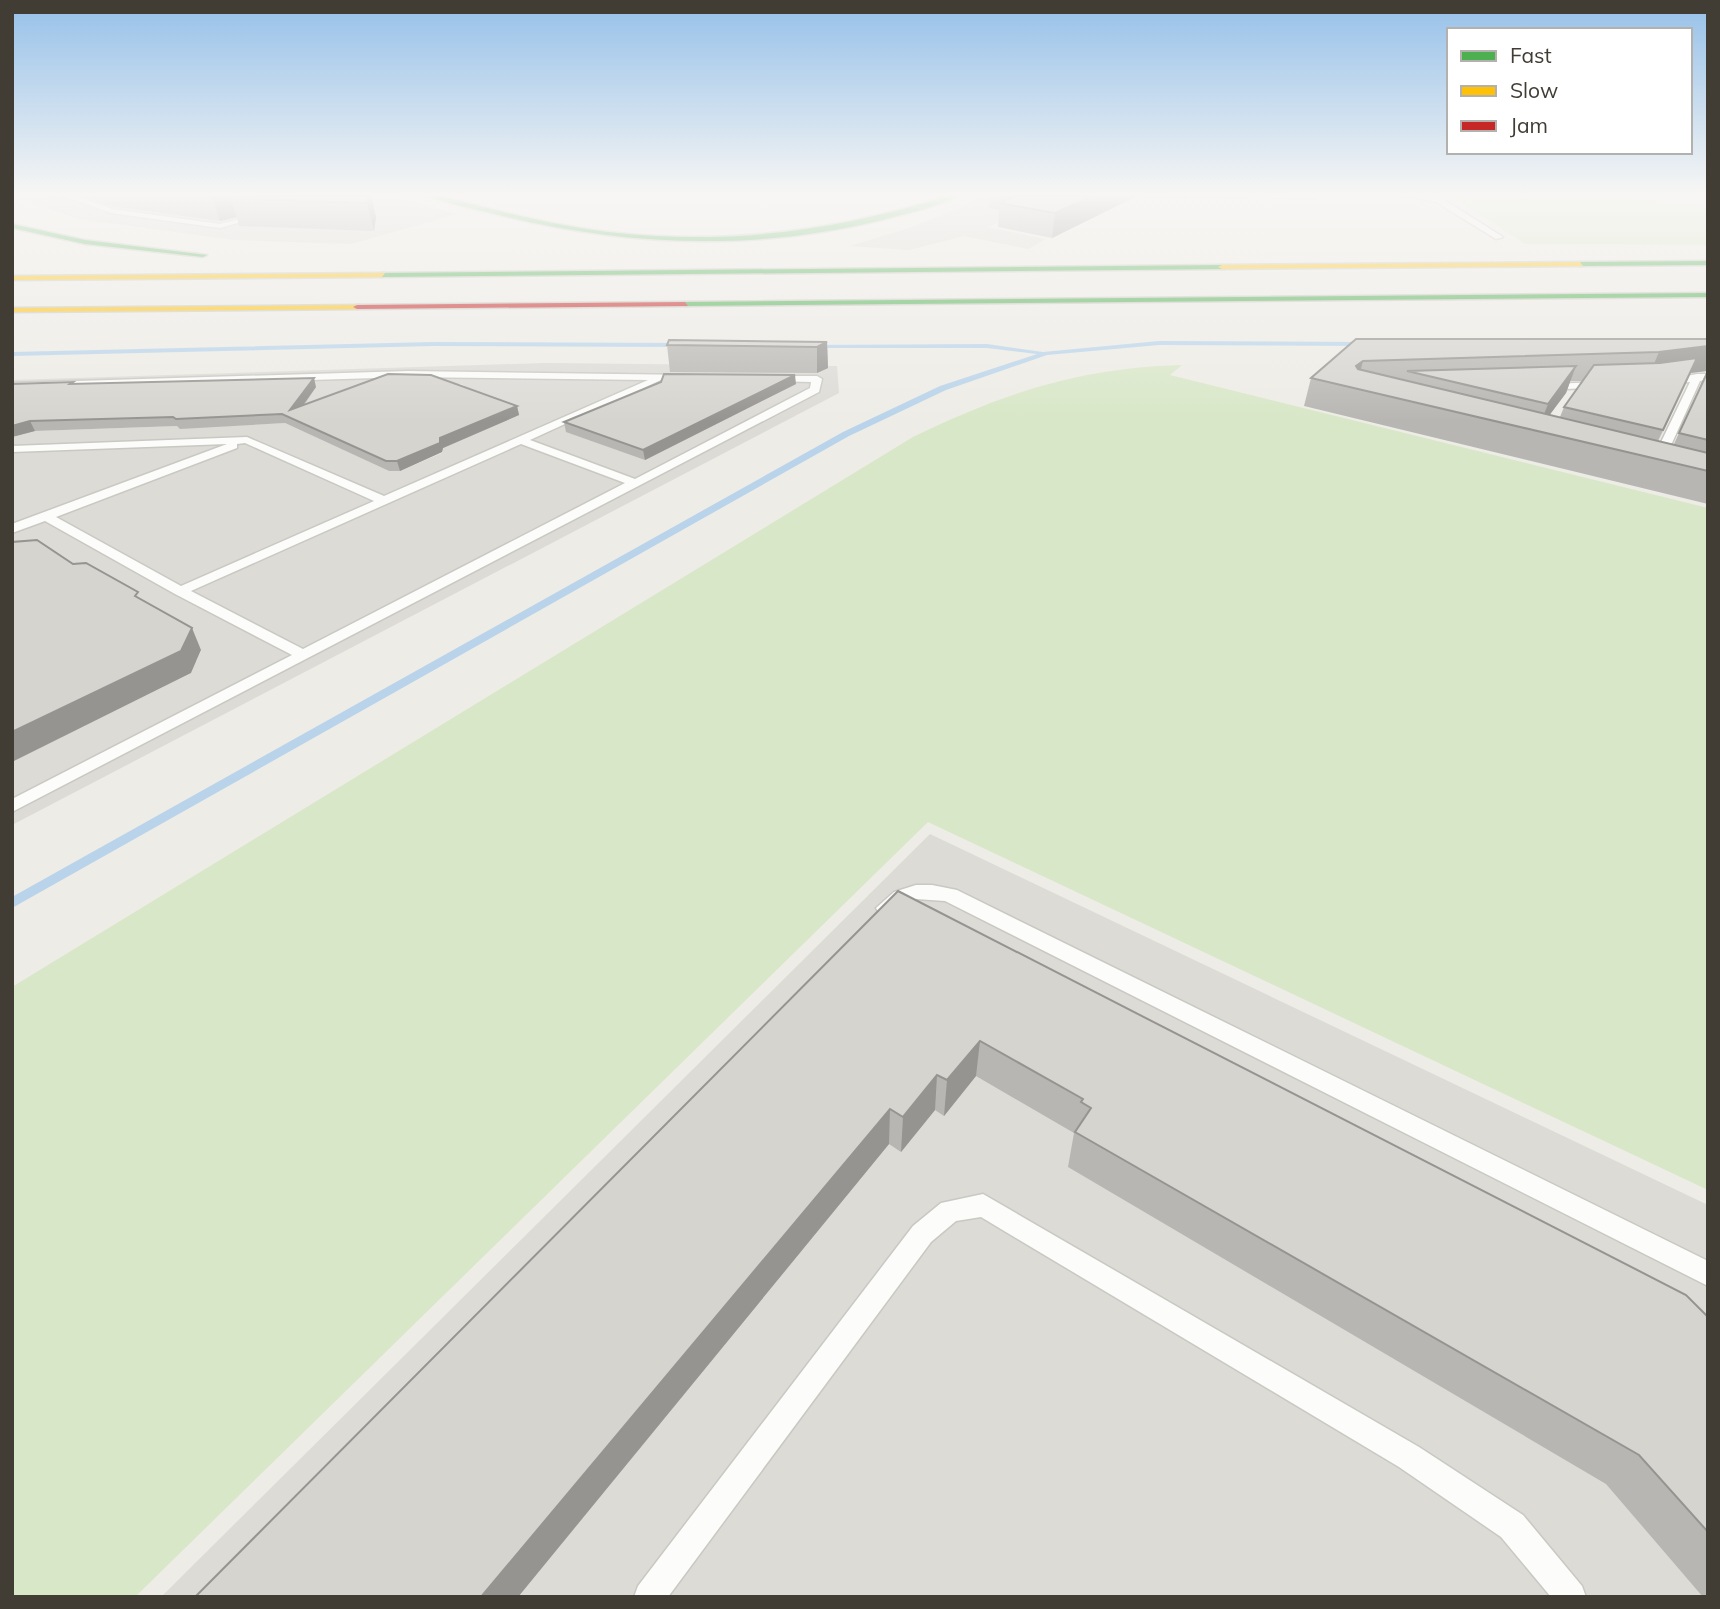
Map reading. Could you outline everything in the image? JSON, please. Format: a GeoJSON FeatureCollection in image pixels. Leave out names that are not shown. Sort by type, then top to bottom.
{"type":"FeatureCollection","features":[{"type":"Feature","properties":{"kind":"main road"},"geometry":{"type":"LineString","coordinates":[[12,278],[787,271]]}},
{"type":"Feature","properties":{"kind":"main road"},"geometry":{"type":"LineString","coordinates":[[12,310],[1708,295]]}},
{"type":"Feature","properties":{"kind":"lane"},"geometry":{"type":"LineString","coordinates":[[12,386],[408,374],[701,377]]}},
{"type":"Feature","properties":{"kind":"lane"},"geometry":{"type":"LineString","coordinates":[[180,591],[663,377]]}},
{"type":"Feature","properties":{"kind":"lane"},"geometry":{"type":"LineString","coordinates":[[1648,384],[1702,377]]}},
{"type":"Feature","properties":{"kind":"lane"},"geometry":{"type":"LineString","coordinates":[[1655,466],[1702,377]]}},
{"type":"Feature","properties":{"kind":"lane"},"geometry":{"type":"LineString","coordinates":[[12,806],[815,390],[817,379],[766,378]]}},
{"type":"Feature","properties":{"kind":"lane"},"geometry":{"type":"LineString","coordinates":[[1538,388],[1621,385]]}},
{"type":"Feature","properties":{"kind":"lane"},"geometry":{"type":"LineString","coordinates":[[1572,397],[1579,386]]}},
{"type":"Feature","properties":{"kind":"lane"},"geometry":{"type":"LineString","coordinates":[[12,449],[247,440],[384,501]]}},
{"type":"Feature","properties":{"kind":"lane"},"geometry":{"type":"LineString","coordinates":[[12,529],[247,440]]}},
{"type":"Feature","properties":{"kind":"lane"},"geometry":{"type":"LineString","coordinates":[[519,440],[633,482]]}},
{"type":"Feature","properties":{"kind":"lane"},"geometry":{"type":"LineString","coordinates":[[1643,463],[1668,469]]}},
{"type":"Feature","properties":{"kind":"lane"},"geometry":{"type":"LineString","coordinates":[[46,516],[180,591],[303,654]]}},
{"type":"Feature","properties":{"kind":"lane"},"geometry":{"type":"LineString","coordinates":[[867,928],[897,898],[926,889],[950,895],[1708,1274]]}},
{"type":"Feature","properties":{"kind":"lane"},"geometry":{"type":"LineString","coordinates":[[649,1597],[922,1234],[950,1211],[983,1205],[1409,1457],[1512,1525],[1571,1597]]}},
{"type":"Feature","properties":{"kind":"green space"},"geometry":{"type":"Polygon","coordinates":[[[1182,365],[1170,375],[1708,508],[1708,1190],[928,822],[135,1597],[12,1597],[12,987],[913,437],[1011,396],[1075,377],[1144,367],[1182,365]]]}},
{"type":"Feature","properties":{"kind":"shaded area"},"geometry":{"type":"Polygon","coordinates":[[[544,363],[837,366],[839,393],[12,825],[12,762],[191,673],[201,651],[12,564],[12,437],[35,431],[285,423],[389,471],[400,471],[442,453],[457,393],[469,388],[461,384],[391,383],[293,419],[316,387],[12,393],[12,380],[544,363]]]}},
{"type":"Feature","properties":{"kind":"shaded area"},"geometry":{"type":"Polygon","coordinates":[[[930,834],[1708,1205],[1708,1597],[161,1597],[930,834]]]}},
{"type":"Feature","properties":{"kind":"building"},"geometry":{"type":"Polygon","coordinates":[[[1356,339],[1708,339],[1708,346],[1659,352],[1363,361],[1356,366],[1358,369],[1708,453],[1708,471],[1311,378],[1356,339]]]}},
{"type":"Feature","properties":{"kind":"building"},"geometry":{"type":"Polygon","coordinates":[[[669,340],[827,342],[817,347],[667,345],[669,340]]]}},
{"type":"Feature","properties":{"kind":"building"},"geometry":{"type":"Polygon","coordinates":[[[1697,358],[1663,430],[1564,407],[1594,365],[1660,363],[1697,358]]]}},
{"type":"Feature","properties":{"kind":"building"},"geometry":{"type":"Polygon","coordinates":[[[1576,366],[1548,404],[1407,371],[1576,366]]]}},
{"type":"Feature","properties":{"kind":"building"},"geometry":{"type":"Polygon","coordinates":[[[1708,371],[1708,440],[1679,433],[1708,371]]]}},
{"type":"Feature","properties":{"kind":"building"},"geometry":{"type":"Polygon","coordinates":[[[388,374],[431,375],[517,406],[440,438],[440,443],[397,461],[386,461],[282,414],[30,421],[12,426],[12,384],[314,378],[290,410],[388,374]]]}},
{"type":"Feature","properties":{"kind":"building"},"geometry":{"type":"Polygon","coordinates":[[[664,374],[795,375],[643,450],[564,422],[661,382],[664,374]]]}},
{"type":"Feature","properties":{"kind":"building"},"geometry":{"type":"Polygon","coordinates":[[[37,540],[73,564],[86,563],[138,592],[135,596],[192,628],[181,651],[12,732],[12,542],[37,540]]]}},
{"type":"Feature","properties":{"kind":"building"},"geometry":{"type":"Polygon","coordinates":[[[898,891],[1686,1295],[1708,1317],[1708,1532],[1639,1455],[1075,1132],[1091,1108],[1081,1102],[1083,1099],[980,1041],[947,1080],[937,1075],[903,1117],[890,1109],[481,1597],[195,1597],[898,891]]]}},
{"type":"Feature","properties":{"kind":"waterway"},"geometry":{"type":"LineString","coordinates":[[12,903],[846,434],[943,388],[1046,353],[1159,343],[1367,344]]}},
{"type":"Feature","properties":{"kind":"waterway"},"geometry":{"type":"LineString","coordinates":[[12,354],[433,344],[684,345]]}},
{"type":"Feature","properties":{"kind":"waterway"},"geometry":{"type":"LineString","coordinates":[[810,346],[987,346],[1040,352]]}},
{"type":"Feature","properties":{"kind":"traffic: fast"},"geometry":{"type":"LineString","coordinates":[[382,275],[793,271]]}},
{"type":"Feature","properties":{"kind":"traffic: fast"},"geometry":{"type":"LineString","coordinates":[[685,304],[1708,295]]}},
{"type":"Feature","properties":{"kind":"traffic: slow"},"geometry":{"type":"LineString","coordinates":[[12,278],[382,275]]}},
{"type":"Feature","properties":{"kind":"traffic: slow"},"geometry":{"type":"LineString","coordinates":[[12,310],[357,307]]}},
{"type":"Feature","properties":{"kind":"traffic: jam"},"geometry":{"type":"LineString","coordinates":[[357,307],[685,304]]}}]}
